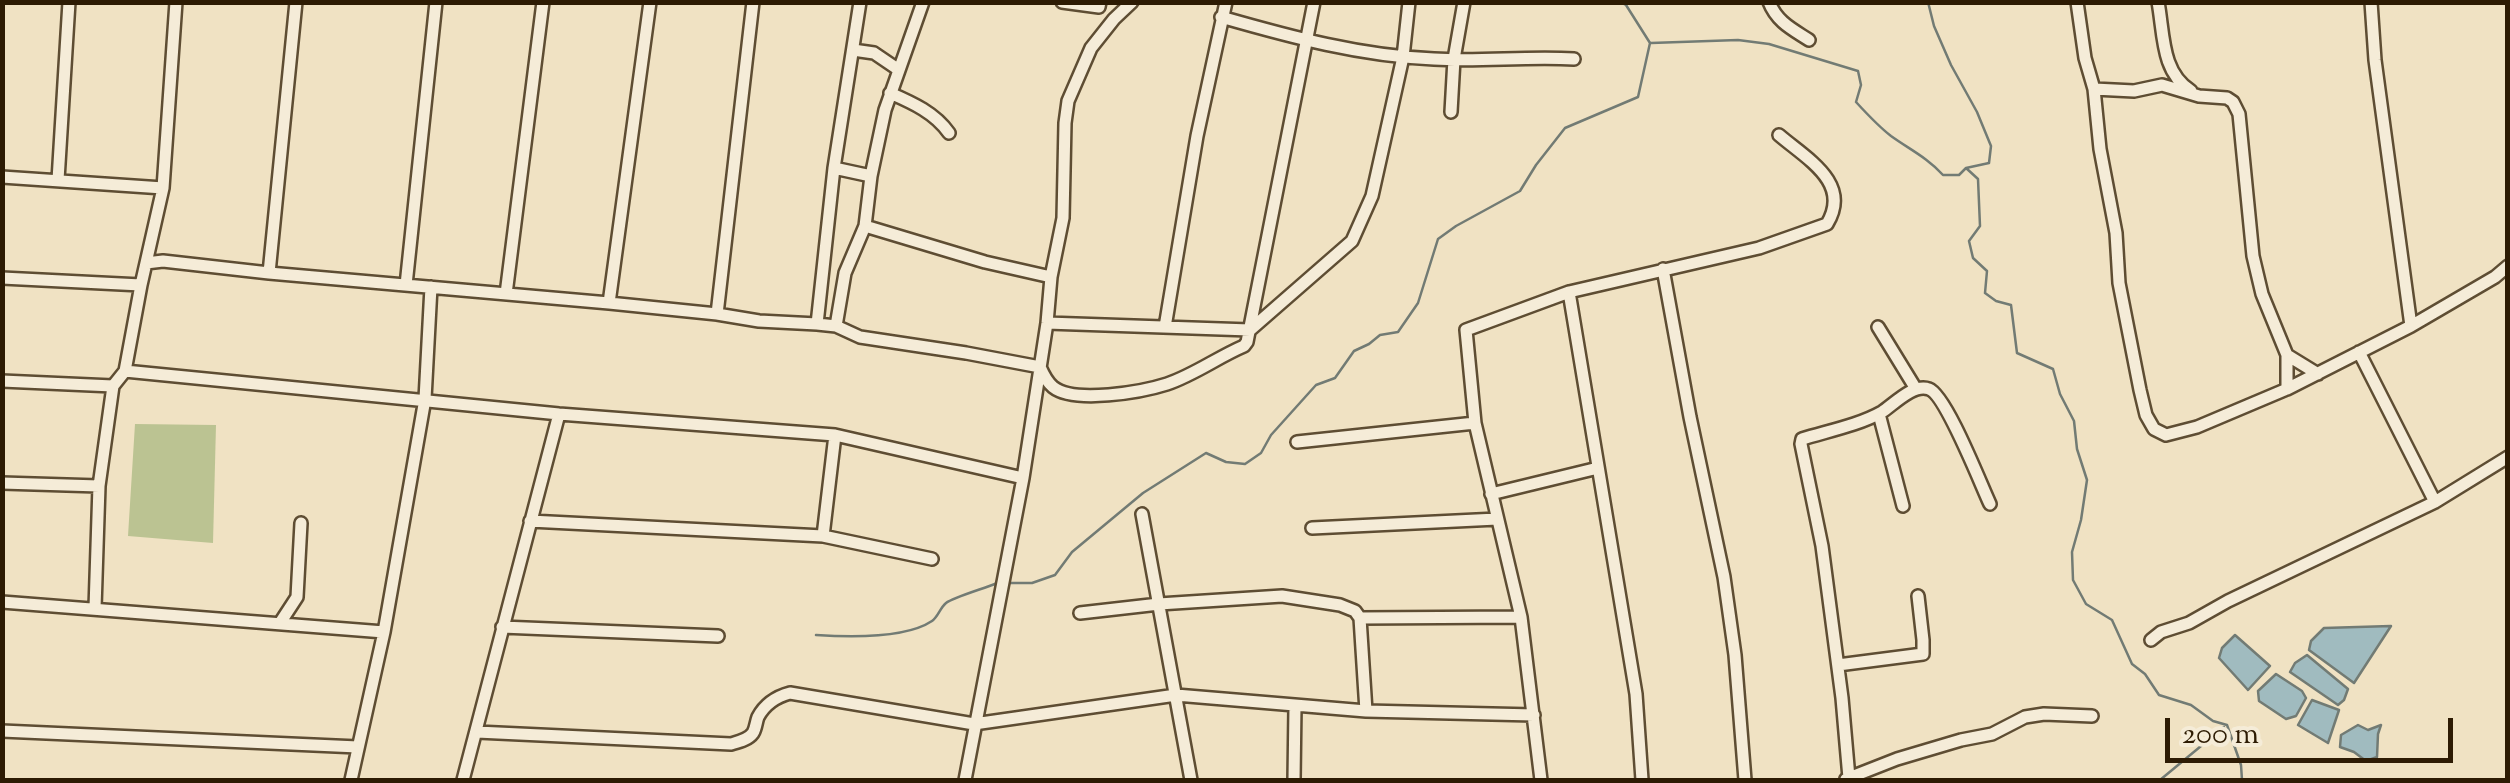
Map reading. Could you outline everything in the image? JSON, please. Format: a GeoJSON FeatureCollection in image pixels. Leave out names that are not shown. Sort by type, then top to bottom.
{"type":"FeatureCollection","features":[{"type":"Feature","properties":{"kind":"street"},"geometry":{"type":"LineString","coordinates":[[58,180],[69,2]]}},
{"type":"Feature","properties":{"kind":"street"},"geometry":{"type":"LineString","coordinates":[[96,608],[99,486],[113,386],[125,371],[164,188],[176,2]]}},
{"type":"Feature","properties":{"kind":"street"},"geometry":{"type":"LineString","coordinates":[[269,273],[296,2]]}},
{"type":"Feature","properties":{"kind":"street"},"geometry":{"type":"LineString","coordinates":[[406,286],[436,2]]}},
{"type":"Feature","properties":{"kind":"street"},"geometry":{"type":"LineString","coordinates":[[506,294],[543,2]]}},
{"type":"Feature","properties":{"kind":"street"},"geometry":{"type":"LineString","coordinates":[[610,303],[650,2]]}},
{"type":"Feature","properties":{"kind":"street"},"geometry":{"type":"LineString","coordinates":[[717,314],[754,2]]}},
{"type":"Feature","properties":{"kind":"street"},"geometry":{"type":"LineString","coordinates":[[817,324],[834,168],[860,2]]}},
{"type":"Feature","properties":{"kind":"street"},"geometry":{"type":"LineString","coordinates":[[836,326],[845,274],[866,226],[872,176],[890,94],[923,2]]}},
{"type":"Feature","properties":{"kind":"street"},"geometry":{"type":"LineString","coordinates":[[1062,2],[1100,5]]}},
{"type":"Feature","properties":{"kind":"street"},"geometry":{"type":"LineString","coordinates":[[964,780],[1022,478],[1047,323],[1063,218],[1068,102],[1091,48],[1132,2]]}},
{"type":"Feature","properties":{"kind":"street"},"geometry":{"type":"LineString","coordinates":[[1165,327],[1197,136],[1226,2]]}},
{"type":"Feature","properties":{"kind":"street"},"geometry":{"type":"LineString","coordinates":[[146,263],[163,261],[836,326],[860,337],[1040,368],[1050,386],[1072,394],[1136,392],[1170,384],[1244,346],[1314,2]]}},
{"type":"Feature","properties":{"kind":"street"},"geometry":{"type":"LineString","coordinates":[[1047,323],[1250,330],[1352,241],[1372,196],[1403,57],[1409,2]]}},
{"type":"Feature","properties":{"kind":"street"},"geometry":{"type":"LineString","coordinates":[[1451,112],[1454,59],[1464,2]]}},
{"type":"Feature","properties":{"kind":"street"},"geometry":{"type":"LineString","coordinates":[[1769,2],[1774,15],[1809,40]]}},
{"type":"Feature","properties":{"kind":"street"},"geometry":{"type":"LineString","coordinates":[[2078,2],[2116,232],[2120,282],[2140,390],[2154,429],[2166,435],[2196,427],[2287,389],[2410,326],[2508,266]]}},
{"type":"Feature","properties":{"kind":"street"},"geometry":{"type":"LineString","coordinates":[[2158,2],[2171,70],[2183,86],[2199,96]]}},
{"type":"Feature","properties":{"kind":"street"},"geometry":{"type":"LineString","coordinates":[[2371,2],[2410,326]]}},
{"type":"Feature","properties":{"kind":"street"},"geometry":{"type":"LineString","coordinates":[[1222,17],[1306,42],[1403,57],[1574,60]]}},
{"type":"Feature","properties":{"kind":"street"},"geometry":{"type":"LineString","coordinates":[[854,50],[874,53],[899,70]]}},
{"type":"Feature","properties":{"kind":"street"},"geometry":{"type":"LineString","coordinates":[[2094,89],[2134,92],[2162,85],[2233,102],[2239,114],[2253,256],[2262,294],[2287,355],[2287,389]]}},
{"type":"Feature","properties":{"kind":"street"},"geometry":{"type":"LineString","coordinates":[[890,94],[940,120],[949,133]]}},
{"type":"Feature","properties":{"kind":"street"},"geometry":{"type":"LineString","coordinates":[[1540,780],[1520,617],[1475,423],[1466,330],[1569,292],[1760,248],[1827,224],[1836,199],[1833,188],[1822,172],[1778,135]]}},
{"type":"Feature","properties":{"kind":"street"},"geometry":{"type":"LineString","coordinates":[[834,168],[872,176]]}},
{"type":"Feature","properties":{"kind":"street"},"geometry":{"type":"LineString","coordinates":[[2,177],[164,188]]}},
{"type":"Feature","properties":{"kind":"street"},"geometry":{"type":"LineString","coordinates":[[866,226],[1051,278]]}},
{"type":"Feature","properties":{"kind":"street"},"geometry":{"type":"LineString","coordinates":[[1663,268],[1724,577],[1735,654],[1745,780]]}},
{"type":"Feature","properties":{"kind":"street"},"geometry":{"type":"LineString","coordinates":[[2,278],[141,286]]}},
{"type":"Feature","properties":{"kind":"street"},"geometry":{"type":"LineString","coordinates":[[351,780],[384,632],[424,399],[431,288]]}},
{"type":"Feature","properties":{"kind":"street"},"geometry":{"type":"LineString","coordinates":[[1569,292],[1636,694],[1642,780]]}},
{"type":"Feature","properties":{"kind":"street"},"geometry":{"type":"LineString","coordinates":[[1878,327],[1916,389]]}},
{"type":"Feature","properties":{"kind":"street"},"geometry":{"type":"LineString","coordinates":[[2359,352],[2434,502]]}},
{"type":"Feature","properties":{"kind":"street"},"geometry":{"type":"LineString","coordinates":[[2287,355],[2318,374]]}},
{"type":"Feature","properties":{"kind":"street"},"geometry":{"type":"LineString","coordinates":[[125,371],[558,414],[835,435],[1022,478]]}},
{"type":"Feature","properties":{"kind":"street"},"geometry":{"type":"LineString","coordinates":[[2,381],[113,386]]}},
{"type":"Feature","properties":{"kind":"street"},"geometry":{"type":"LineString","coordinates":[[1990,504],[1953,422],[1935,392],[1928,388],[1916,389],[1879,414],[1802,440],[1822,546],[1838,665],[1846,779],[1897,759],[1992,734],[2026,717],[2092,716]]}},
{"type":"Feature","properties":{"kind":"street"},"geometry":{"type":"LineString","coordinates":[[463,780],[558,414]]}},
{"type":"Feature","properties":{"kind":"street"},"geometry":{"type":"LineString","coordinates":[[1879,414],[1903,506]]}},
{"type":"Feature","properties":{"kind":"street"},"geometry":{"type":"LineString","coordinates":[[1298,442],[1475,423]]}},
{"type":"Feature","properties":{"kind":"street"},"geometry":{"type":"LineString","coordinates":[[822,536],[835,435]]}},
{"type":"Feature","properties":{"kind":"street"},"geometry":{"type":"LineString","coordinates":[[2151,640],[2434,502],[2508,458]]}},
{"type":"Feature","properties":{"kind":"street"},"geometry":{"type":"LineString","coordinates":[[1491,494],[1598,468]]}},
{"type":"Feature","properties":{"kind":"street"},"geometry":{"type":"LineString","coordinates":[[2,483],[99,486]]}},
{"type":"Feature","properties":{"kind":"street"},"geometry":{"type":"LineString","coordinates":[[1142,514],[1191,780]]}},
{"type":"Feature","properties":{"kind":"street"},"geometry":{"type":"LineString","coordinates":[[1312,528],[1497,519]]}},
{"type":"Feature","properties":{"kind":"street"},"geometry":{"type":"LineString","coordinates":[[530,521],[822,536],[932,559]]}},
{"type":"Feature","properties":{"kind":"street"},"geometry":{"type":"LineString","coordinates":[[280,623],[296,597],[301,522]]}},
{"type":"Feature","properties":{"kind":"street"},"geometry":{"type":"LineString","coordinates":[[1080,613],[1282,596],[1355,611],[1360,618],[1366,711]]}},
{"type":"Feature","properties":{"kind":"street"},"geometry":{"type":"LineString","coordinates":[[1838,665],[1923,654],[1918,596]]}},
{"type":"Feature","properties":{"kind":"street"},"geometry":{"type":"LineString","coordinates":[[2,602],[384,632]]}},
{"type":"Feature","properties":{"kind":"street"},"geometry":{"type":"LineString","coordinates":[[1360,618],[1520,617]]}},
{"type":"Feature","properties":{"kind":"street"},"geometry":{"type":"LineString","coordinates":[[502,627],[718,636]]}},
{"type":"Feature","properties":{"kind":"street"},"geometry":{"type":"LineString","coordinates":[[477,732],[731,744],[753,734],[767,704],[790,693],[974,724],[1176,695],[1366,711],[1534,715]]}},
{"type":"Feature","properties":{"kind":"street"},"geometry":{"type":"LineString","coordinates":[[1294,780],[1295,706]]}},
{"type":"Feature","properties":{"kind":"street"},"geometry":{"type":"LineString","coordinates":[[2,731],[358,747]]}},
{"type":"Feature","properties":{"kind":"green space"},"geometry":{"type":"Polygon","coordinates":[[[135,424],[216,425],[213,543],[128,536],[135,424]]]}},
{"type":"Feature","properties":{"kind":"water"},"geometry":{"type":"Polygon","coordinates":[[[2391,626],[2354,683],[2309,650],[2311,641],[2324,628],[2391,626]]]}},
{"type":"Feature","properties":{"kind":"water"},"geometry":{"type":"Polygon","coordinates":[[[2235,635],[2270,666],[2248,690],[2219,658],[2222,648],[2235,635]]]}},
{"type":"Feature","properties":{"kind":"water"},"geometry":{"type":"Polygon","coordinates":[[[2307,655],[2348,689],[2338,705],[2290,672],[2307,655]]]}},
{"type":"Feature","properties":{"kind":"water"},"geometry":{"type":"Polygon","coordinates":[[[2276,674],[2306,698],[2296,716],[2286,719],[2259,701],[2258,691],[2276,674]]]}},
{"type":"Feature","properties":{"kind":"water"},"geometry":{"type":"Polygon","coordinates":[[[2312,700],[2339,710],[2328,743],[2298,725],[2312,700]]]}},
{"type":"Feature","properties":{"kind":"water"},"geometry":{"type":"Polygon","coordinates":[[[2358,725],[2368,730],[2381,725],[2377,757],[2366,761],[2340,747],[2341,735],[2358,725]]]}},
{"type":"Feature","properties":{"kind":"waterway"},"geometry":{"type":"LineString","coordinates":[[1005,583],[1032,583],[1055,575],[1072,552],[1143,493],[1206,453],[1226,462],[1245,464],[1261,453],[1271,435],[1316,385],[1335,378],[1354,351],[1380,335],[1398,332],[1418,303],[1438,239],[1520,191],[1565,128],[1638,97],[1650,43],[1626,5],[1620,2]]}},
{"type":"Feature","properties":{"kind":"waterway"},"geometry":{"type":"LineString","coordinates":[[1651,43],[1738,40],[1769,44],[1858,71],[1861,85],[1856,102],[1868,115],[1943,175],[1959,175],[1966,168],[1989,163],[1991,146],[1951,65],[1928,2]]}},
{"type":"Feature","properties":{"kind":"waterway"},"geometry":{"type":"LineString","coordinates":[[1966,168],[1978,179],[1980,226],[1969,241],[1973,258],[1987,271],[1985,293],[2011,305],[2017,353],[2053,369],[2074,421],[2077,449],[2087,480],[2072,552],[2073,580],[2086,604],[2112,620],[2132,664],[2145,674],[2159,695],[2191,705],[2213,721],[2227,725],[2242,780]]}},
{"type":"Feature","properties":{"kind":"waterway"},"geometry":{"type":"LineString","coordinates":[[816,635],[876,636],[921,627],[950,601],[997,583]]}},
{"type":"Feature","properties":{"kind":"waterway"},"geometry":{"type":"LineString","coordinates":[[2160,780],[2224,727]]}}]}
